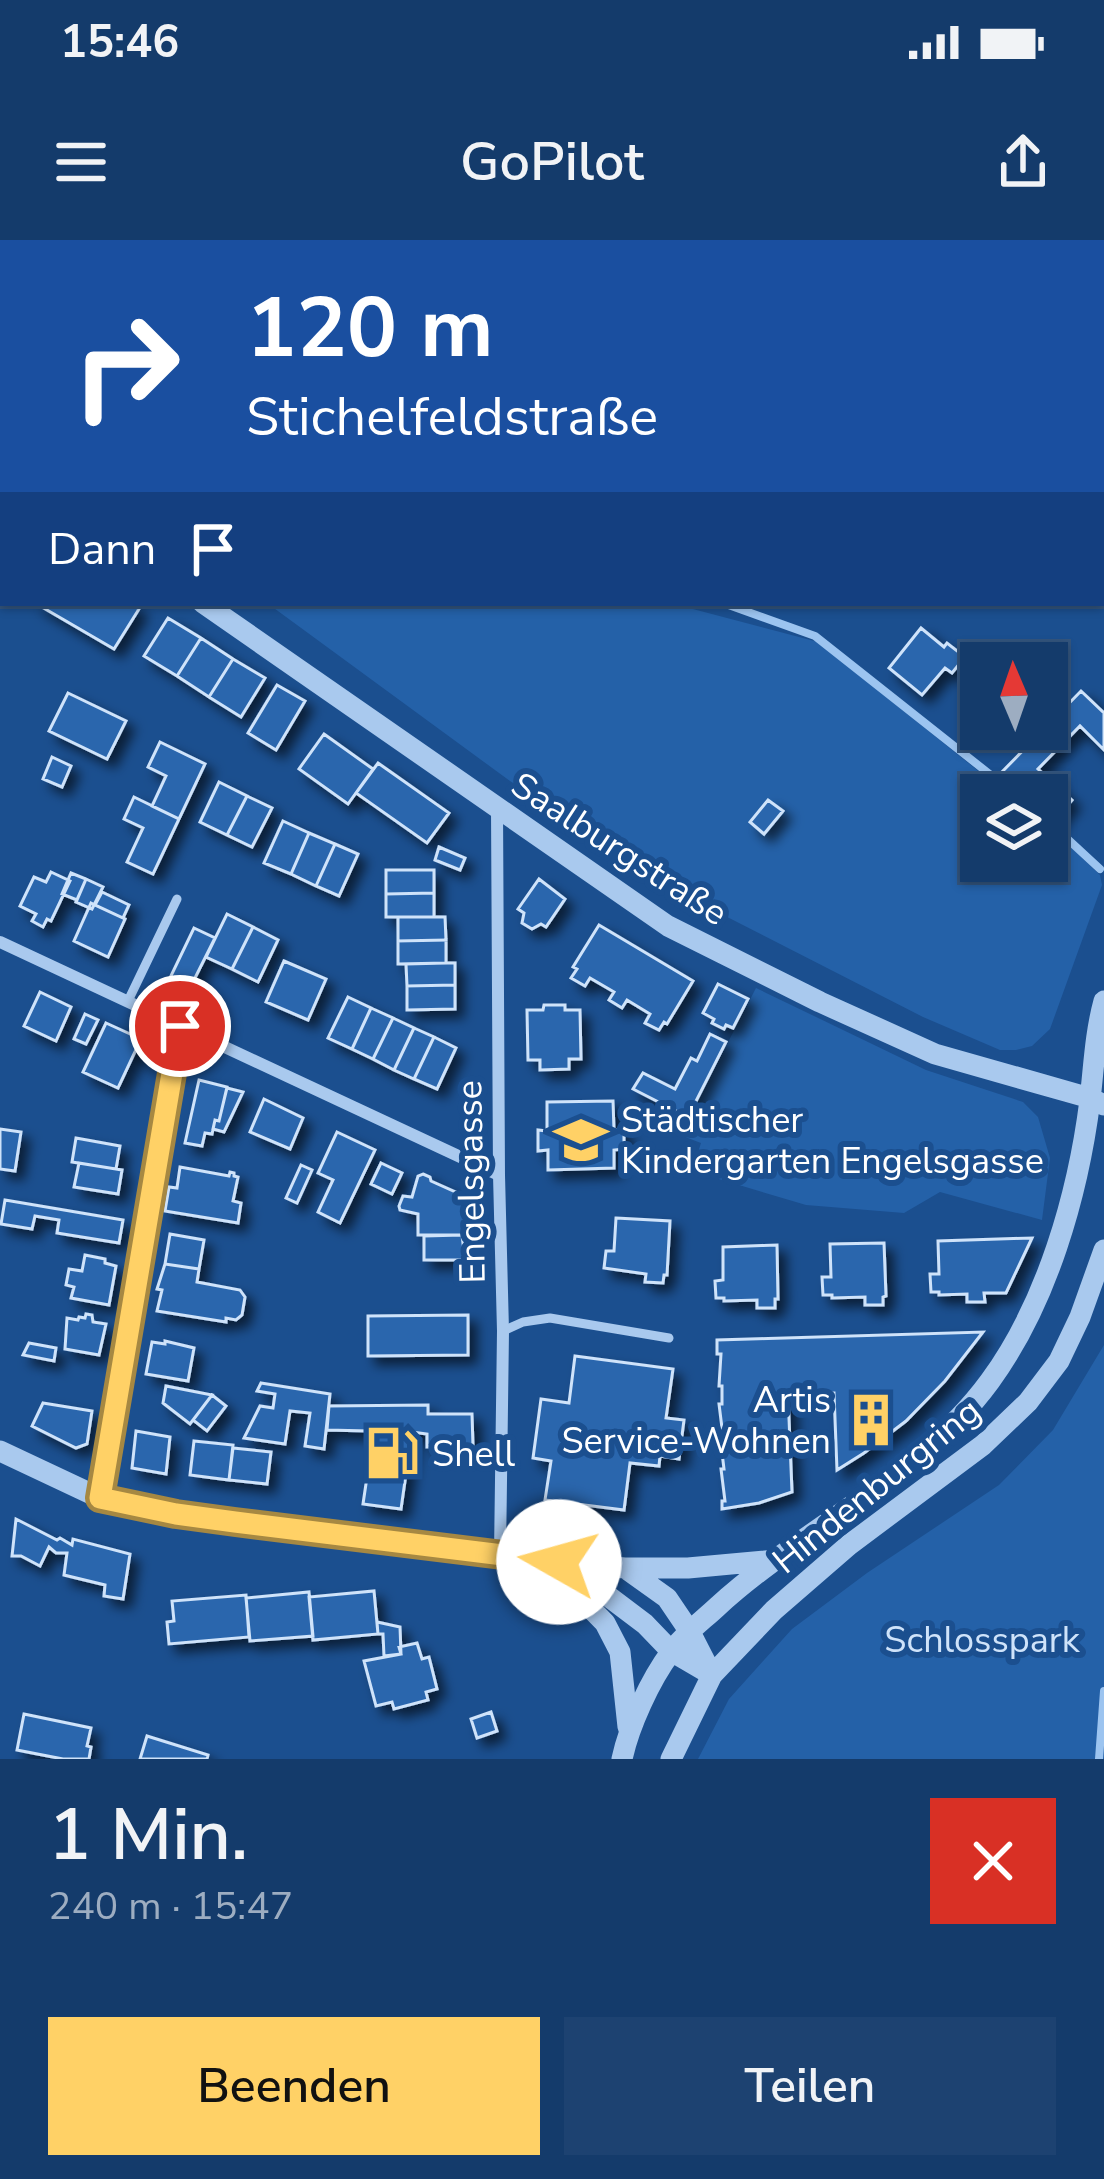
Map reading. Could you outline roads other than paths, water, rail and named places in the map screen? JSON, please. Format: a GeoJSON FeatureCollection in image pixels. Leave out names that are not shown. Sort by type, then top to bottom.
{"type":"FeatureCollection","features":[{"type":"Feature","properties":{"kind":"street","name":"Saalburgstraße"},"geometry":{"type":"LineString","coordinates":[[207,606],[668,926],[935,1054],[1097,1101]]}},
{"type":"Feature","properties":{"kind":"street","name":"Engelsgasse"},"geometry":{"type":"LineString","coordinates":[[496,809],[503,1331],[500,1555]]}},
{"type":"Feature","properties":{"kind":"street"},"geometry":{"type":"LineString","coordinates":[[0,942],[499,1175]]}},
{"type":"Feature","properties":{"kind":"street","name":"Hindenburgring"},"geometry":{"type":"LineString","coordinates":[[622,1759],[628,1731],[671,1651],[739,1587],[948,1430],[1016,1344],[1039,1297],[1097,1101],[1091,1068],[1104,1000]]}},
{"type":"Feature","properties":{"kind":"street"},"geometry":{"type":"LineString","coordinates":[[100,1498],[180,1026]]}},
{"type":"Feature","properties":{"kind":"street","name":"Hindenburgring"},"geometry":{"type":"LineString","coordinates":[[670,1759],[712,1676],[811,1575],[983,1445],[1028,1402],[1073,1332],[1104,1250]]}},
{"type":"Feature","properties":{"kind":"street","name":"Hindenburgring"},"geometry":{"type":"LineString","coordinates":[[0,1451],[100,1498],[195,1517],[625,1568],[775,1560]]}},
{"type":"Feature","properties":{"kind":"street"},"geometry":{"type":"LineString","coordinates":[[526,1559],[559,1577],[600,1590],[671,1651],[712,1676]]}},
{"type":"Feature","properties":{"kind":"street"},"geometry":{"type":"LineString","coordinates":[[625,1568],[667,1598],[712,1676]]}},
{"type":"Feature","properties":{"kind":"street"},"geometry":{"type":"LineString","coordinates":[[559,1577],[605,1623],[620,1652],[628,1731]]}},
{"type":"Feature","properties":{"kind":"lane"},"geometry":{"type":"LineString","coordinates":[[128,1001],[177,898]]}},
{"type":"Feature","properties":{"kind":"lane"},"geometry":{"type":"LineString","coordinates":[[503,1331],[550,1318],[669,1338]]}},
{"type":"Feature","properties":{"kind":"waterway"},"geometry":{"type":"LineString","coordinates":[[731,606],[815,636],[989,774]]}},
{"type":"Feature","properties":{"kind":"waterway"},"geometry":{"type":"LineString","coordinates":[[1068,839],[1100,869]]}},
{"type":"Feature","properties":{"kind":"waterway"},"geometry":{"type":"LineString","coordinates":[[1099,1759],[1104,1691]]}},
{"type":"Feature","properties":{"kind":"place","name":"Städtischer Kindergarten Engelsgasse"},"geometry":{"type":"Point","coordinates":[581,1140]}},
{"type":"Feature","properties":{"kind":"place","name":"Artis Service-Wohnen"},"geometry":{"type":"Point","coordinates":[871,1420]}},
{"type":"Feature","properties":{"kind":"place","name":"Shell"},"geometry":{"type":"Point","coordinates":[392,1453]}},
{"type":"Feature","properties":{"kind":"park label","name":"Schlosspark"},"geometry":{"type":"Point","coordinates":[982,1639]}}]}
